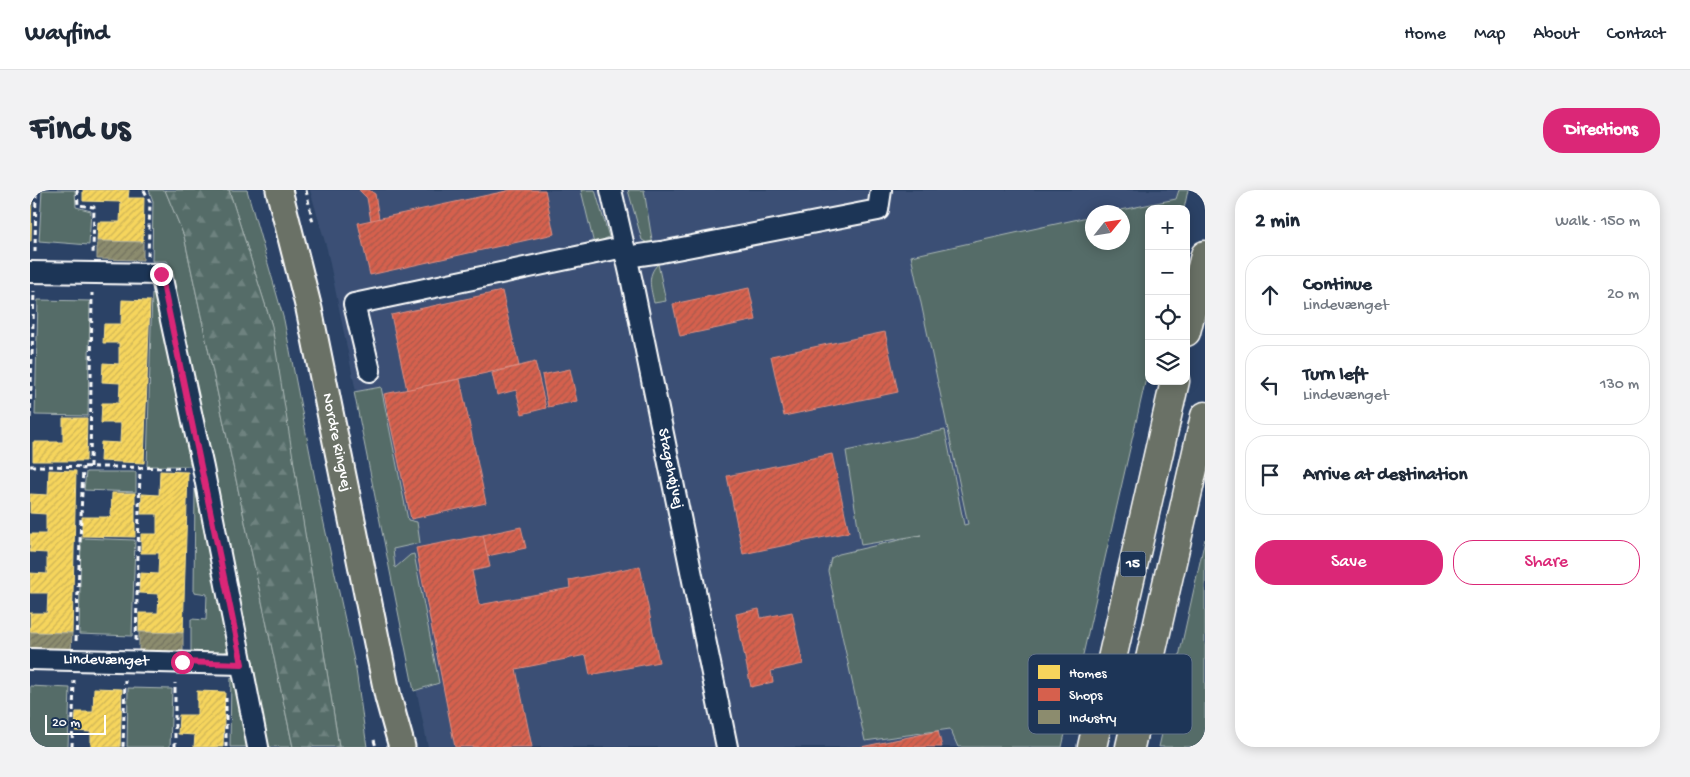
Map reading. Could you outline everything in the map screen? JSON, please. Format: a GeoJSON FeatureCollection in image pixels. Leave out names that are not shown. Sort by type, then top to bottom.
{"type":"FeatureCollection","features":[{"type":"Feature","properties":{"kind":"highway"},"geometry":{"type":"LineString","coordinates":[[1190,316],[1205,255]]}},
{"type":"Feature","properties":{"kind":"highway","name":"15"},"geometry":{"type":"LineString","coordinates":[[1113,654],[1174,385]]}},
{"type":"Feature","properties":{"kind":"highway","name":"15"},"geometry":{"type":"LineString","coordinates":[[1151,654],[1205,416]]}},
{"type":"Feature","properties":{"kind":"highway","name":"15"},"geometry":{"type":"LineString","coordinates":[[1092,747],[1095,734]]}},
{"type":"Feature","properties":{"kind":"highway","name":"15"},"geometry":{"type":"LineString","coordinates":[[1130,747],[1133,734]]}},
{"type":"Feature","properties":{"kind":"main road","name":"Nordre Ringvej"},"geometry":{"type":"LineString","coordinates":[[279,190],[309,309],[388,697],[402,747]]}},
{"type":"Feature","properties":{"kind":"main road","name":"Nordre Ringvej"},"geometry":{"type":"LineString","coordinates":[[388,697],[393,747]]}},
{"type":"Feature","properties":{"kind":"street","name":"Stagehøjvej"},"geometry":{"type":"LineString","coordinates":[[611,190],[727,747]]}},
{"type":"Feature","properties":{"kind":"street"},"geometry":{"type":"LineString","coordinates":[[370,370],[354,304],[625,252],[661,252],[878,210],[881,190]]}},
{"type":"Feature","properties":{"kind":"street"},"geometry":{"type":"LineString","coordinates":[[33,272],[161,274],[203,468],[234,663],[258,747]]}},
{"type":"Feature","properties":{"kind":"street","name":"Lindevænget"},"geometry":{"type":"LineString","coordinates":[[30,660],[234,663]]}},
{"type":"Feature","properties":{"kind":"path"},"geometry":{"type":"LineString","coordinates":[[30,418],[36,190]]}},
{"type":"Feature","properties":{"kind":"path"},"geometry":{"type":"LineString","coordinates":[[77,190],[78,205],[94,207],[90,468]]}},
{"type":"Feature","properties":{"kind":"path"},"geometry":{"type":"LineString","coordinates":[[144,190],[150,202],[148,263],[161,274]]}},
{"type":"Feature","properties":{"kind":"path"},"geometry":{"type":"LineString","coordinates":[[30,466],[203,468]]}},
{"type":"Feature","properties":{"kind":"path"},"geometry":{"type":"LineString","coordinates":[[72,747],[83,467]]}},
{"type":"Feature","properties":{"kind":"path"},"geometry":{"type":"LineString","coordinates":[[123,747],[130,662],[140,468]]}},
{"type":"Feature","properties":{"kind":"path"},"geometry":{"type":"LineString","coordinates":[[175,662],[175,747]]}},
{"type":"Feature","properties":{"kind":"path"},"geometry":{"type":"LineString","coordinates":[[226,747],[234,663]]}},
{"type":"Feature","properties":{"kind":"shaded area"},"geometry":{"type":"Polygon","coordinates":[[[310,190],[1186,190],[1183,205],[1145,205],[1145,377],[1083,654],[1028,654],[1028,734],[1065,734],[1062,747],[428,747],[327,249],[310,190]]]}},
{"type":"Feature","properties":{"kind":"green space"},"geometry":{"type":"Polygon","coordinates":[[[42,190],[75,190],[76,207],[91,211],[89,245],[39,241],[42,190]]]}},
{"type":"Feature","properties":{"kind":"green space"},"geometry":{"type":"Polygon","coordinates":[[[149,190],[165,190],[184,236],[293,747],[268,747],[170,267],[167,261],[152,261],[153,201],[149,190]]]}},
{"type":"Feature","properties":{"kind":"green space"},"geometry":{"type":"Polygon","coordinates":[[[165,190],[229,190],[272,326],[339,747],[293,747],[184,236],[165,190]]]}},
{"type":"Feature","properties":{"kind":"green space"},"geometry":{"type":"Polygon","coordinates":[[[229,190],[247,190],[284,320],[321,510],[356,670],[367,747],[339,747],[271,323],[229,190]]]}},
{"type":"Feature","properties":{"kind":"green space"},"geometry":{"type":"Polygon","coordinates":[[[581,190],[595,190],[609,237],[594,244],[581,190]]]}},
{"type":"Feature","properties":{"kind":"green space"},"geometry":{"type":"Polygon","coordinates":[[[628,190],[644,190],[653,246],[642,240],[628,190]]]}},
{"type":"Feature","properties":{"kind":"green space"},"geometry":{"type":"Polygon","coordinates":[[[1179,190],[1188,190],[1185,205],[1146,205],[1176,199],[1179,190]]]}},
{"type":"Feature","properties":{"kind":"green space"},"geometry":{"type":"Polygon","coordinates":[[[1145,205],[1145,383],[1083,654],[1028,654],[1028,734],[1065,734],[1062,747],[958,747],[950,729],[865,741],[828,571],[831,558],[839,554],[921,535],[861,545],[846,451],[945,430],[964,525],[968,524],[911,256],[1085,218],[1085,250],[1130,250],[1130,208],[1145,205]]]}},
{"type":"Feature","properties":{"kind":"green space"},"geometry":{"type":"Polygon","coordinates":[[[658,264],[666,301],[654,303],[651,278],[658,264]]]}},
{"type":"Feature","properties":{"kind":"green space"},"geometry":{"type":"Polygon","coordinates":[[[152,293],[156,296],[192,466],[147,466],[152,293]]]}},
{"type":"Feature","properties":{"kind":"green space"},"geometry":{"type":"Polygon","coordinates":[[[38,300],[90,301],[88,416],[35,415],[38,300]]]}},
{"type":"Feature","properties":{"kind":"green space"},"geometry":{"type":"Polygon","coordinates":[[[381,387],[408,520],[417,522],[420,543],[393,549],[395,568],[410,555],[414,554],[439,683],[414,691],[354,392],[381,387]]]}},
{"type":"Feature","properties":{"kind":"green space"},"geometry":{"type":"Polygon","coordinates":[[[86,472],[136,472],[136,492],[84,490],[86,472]]]}},
{"type":"Feature","properties":{"kind":"green space"},"geometry":{"type":"Polygon","coordinates":[[[195,489],[228,643],[227,651],[223,653],[191,651],[191,619],[206,620],[207,594],[194,592],[195,489]]]}},
{"type":"Feature","properties":{"kind":"green space"},"geometry":{"type":"Polygon","coordinates":[[[81,538],[135,540],[132,636],[79,634],[81,538]]]}},
{"type":"Feature","properties":{"kind":"green space"},"geometry":{"type":"Polygon","coordinates":[[[1205,539],[1205,747],[1159,747],[1162,734],[1192,734],[1192,654],[1180,654],[1205,539]]]}},
{"type":"Feature","properties":{"kind":"green space"},"geometry":{"type":"Polygon","coordinates":[[[231,677],[235,682],[247,747],[230,747],[231,677]]]}},
{"type":"Feature","properties":{"kind":"green space"},"geometry":{"type":"Polygon","coordinates":[[[30,686],[70,688],[68,747],[30,747],[30,686]]]}},
{"type":"Feature","properties":{"kind":"green space"},"geometry":{"type":"Polygon","coordinates":[[[128,688],[172,689],[170,747],[127,747],[128,688]]]}},
{"type":"Feature","properties":{"kind":"building: Homes"},"geometry":{"type":"Polygon","coordinates":[[[30,190],[32,190],[31,241],[30,241],[30,190]]]}},
{"type":"Feature","properties":{"kind":"building: Homes"},"geometry":{"type":"Polygon","coordinates":[[[83,190],[129,190],[128,198],[144,198],[143,242],[97,241],[98,222],[120,222],[121,202],[83,201],[83,190]]]}},
{"type":"Feature","properties":{"kind":"building: Homes"},"geometry":{"type":"Polygon","coordinates":[[[122,300],[150,301],[144,463],[100,461],[101,442],[120,443],[121,423],[101,423],[102,403],[119,403],[120,383],[102,382],[103,363],[119,364],[119,343],[103,343],[104,324],[121,324],[122,300]]]}},
{"type":"Feature","properties":{"kind":"building: Homes"},"geometry":{"type":"Polygon","coordinates":[[[63,418],[87,418],[86,461],[33,461],[33,442],[63,442],[63,418]]]}},
{"type":"Feature","properties":{"kind":"building: Homes"},"geometry":{"type":"Polygon","coordinates":[[[49,470],[76,471],[72,633],[30,632],[30,613],[47,613],[48,593],[30,593],[30,573],[47,574],[47,553],[30,552],[30,534],[46,534],[46,514],[30,513],[30,494],[48,495],[49,470]]]}},
{"type":"Feature","properties":{"kind":"building: Homes"},"geometry":{"type":"Polygon","coordinates":[[[160,471],[188,472],[183,633],[139,632],[139,613],[158,613],[159,594],[139,593],[140,573],[158,574],[159,553],[141,553],[141,534],[157,534],[157,514],[141,514],[142,494],[159,495],[160,471]]]}},
{"type":"Feature","properties":{"kind":"building: Homes"},"geometry":{"type":"Polygon","coordinates":[[[112,493],[135,493],[135,537],[82,536],[82,517],[111,517],[112,493]]]}},
{"type":"Feature","properties":{"kind":"building: Homes"},"geometry":{"type":"Polygon","coordinates":[[[94,688],[122,689],[120,747],[91,747],[91,732],[75,731],[76,712],[93,712],[94,688]]]}},
{"type":"Feature","properties":{"kind":"building: Homes"},"geometry":{"type":"Polygon","coordinates":[[[197,691],[225,692],[223,747],[194,747],[195,735],[178,734],[179,715],[197,715],[197,691]]]}},
{"type":"Feature","properties":{"kind":"building: Shops"},"geometry":{"type":"Polygon","coordinates":[[[359,190],[369,190],[375,194],[379,219],[371,221],[367,198],[359,190]]]}},
{"type":"Feature","properties":{"kind":"building: Shops"},"geometry":{"type":"Polygon","coordinates":[[[511,190],[545,190],[554,234],[370,275],[358,223],[511,190]]]}},
{"type":"Feature","properties":{"kind":"building: Shops"},"geometry":{"type":"Polygon","coordinates":[[[749,288],[756,320],[680,336],[673,304],[749,288]]]}},
{"type":"Feature","properties":{"kind":"building: Shops"},"geometry":{"type":"Polygon","coordinates":[[[502,291],[519,366],[407,390],[391,315],[502,291]]]}},
{"type":"Feature","properties":{"kind":"building: Shops"},"geometry":{"type":"Polygon","coordinates":[[[885,332],[898,392],[784,416],[771,356],[885,332]]]}},
{"type":"Feature","properties":{"kind":"building: Shops"},"geometry":{"type":"Polygon","coordinates":[[[535,362],[546,408],[522,414],[516,390],[497,395],[492,373],[535,362]]]}},
{"type":"Feature","properties":{"kind":"building: Shops"},"geometry":{"type":"Polygon","coordinates":[[[570,369],[577,401],[548,407],[542,375],[570,369]]]}},
{"type":"Feature","properties":{"kind":"building: Shops"},"geometry":{"type":"Polygon","coordinates":[[[460,379],[486,503],[411,519],[384,394],[460,379]]]}},
{"type":"Feature","properties":{"kind":"building: Shops"},"geometry":{"type":"Polygon","coordinates":[[[832,454],[849,532],[743,554],[727,476],[832,454]]]}},
{"type":"Feature","properties":{"kind":"building: Shops"},"geometry":{"type":"Polygon","coordinates":[[[521,527],[526,548],[487,556],[483,535],[521,527]]]}},
{"type":"Feature","properties":{"kind":"building: Shops"},"geometry":{"type":"Polygon","coordinates":[[[483,535],[490,567],[472,571],[479,605],[570,588],[569,580],[640,566],[659,662],[590,675],[586,655],[516,669],[532,747],[455,747],[416,548],[483,535]]]}},
{"type":"Feature","properties":{"kind":"building: Shops"},"geometry":{"type":"Polygon","coordinates":[[[759,609],[761,618],[792,612],[803,664],[771,671],[773,682],[751,687],[736,614],[759,609]]]}},
{"type":"Feature","properties":{"kind":"building: Shops"},"geometry":{"type":"Polygon","coordinates":[[[938,731],[942,747],[861,747],[938,731]]]}},
{"type":"Feature","properties":{"kind":"building: Industry"},"geometry":{"type":"Polygon","coordinates":[[[97,241],[143,242],[143,260],[97,259],[97,241]]]}},
{"type":"Feature","properties":{"kind":"building: Industry"},"geometry":{"type":"Polygon","coordinates":[[[30,632],[72,633],[71,652],[30,649],[30,632]]]}},
{"type":"Feature","properties":{"kind":"building: Industry"},"geometry":{"type":"Polygon","coordinates":[[[139,632],[183,633],[183,652],[139,652],[139,632]]]}},
{"type":"Feature","properties":{"kind":"route"},"geometry":{"type":"LineString","coordinates":[[161,274],[203,468],[242,664],[182,662]]}}]}
